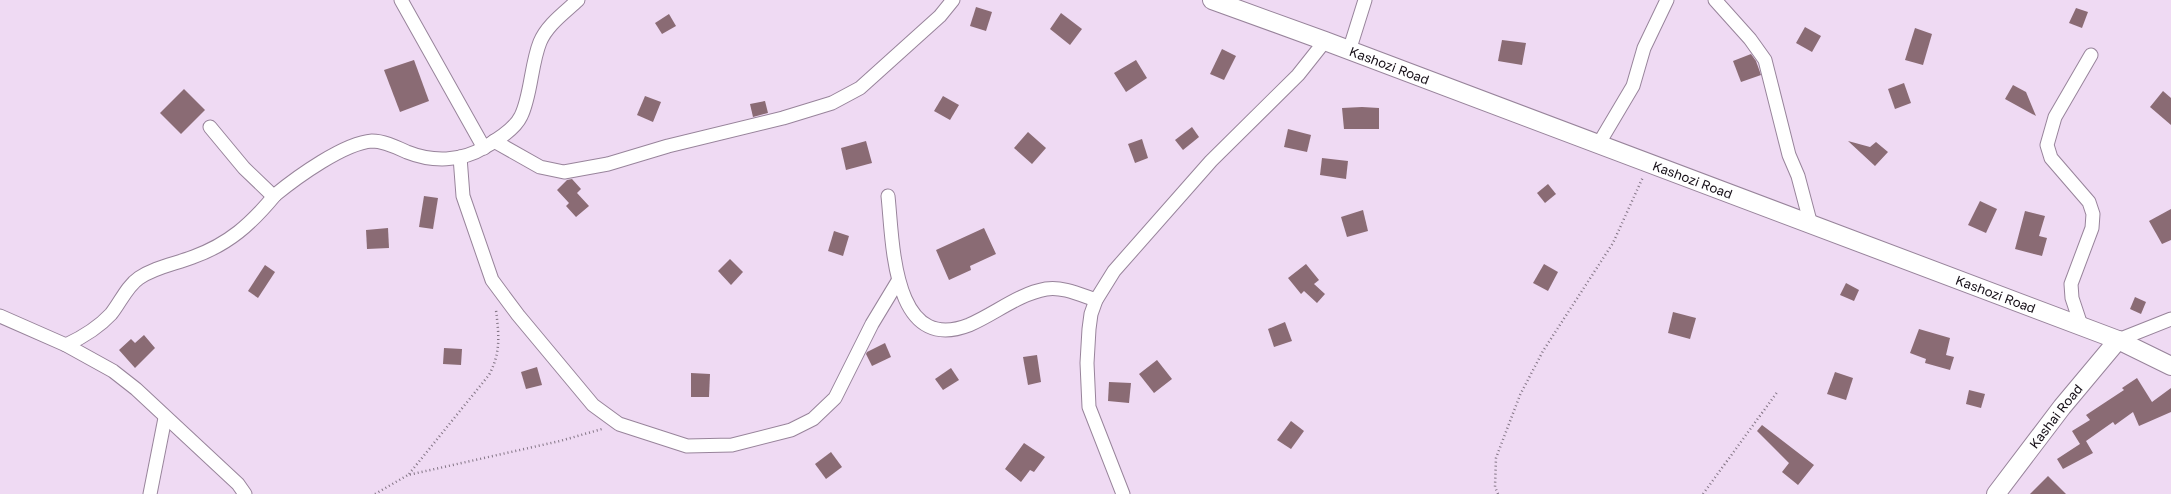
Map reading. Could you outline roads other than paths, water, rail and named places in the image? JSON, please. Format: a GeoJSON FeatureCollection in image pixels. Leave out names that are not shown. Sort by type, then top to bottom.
{"type":"FeatureCollection","features":[{"type":"Feature","properties":{"kind":"main road","name":"Kashozi Road"},"geometry":{"type":"LineString","coordinates":[[1212,0],[1325,41],[2082,328],[2118,340],[2171,366]]}},
{"type":"Feature","properties":{"kind":"main road","name":"Kashai Road"},"geometry":{"type":"LineString","coordinates":[[1996,494],[2062,407],[2118,340]]}},
{"type":"Feature","properties":{"kind":"street"},"geometry":{"type":"LineString","coordinates":[[402,0],[489,144],[540,167],[564,172],[608,164],[668,146],[790,116],[832,103],[860,88],[940,16],[953,0]]}},
{"type":"Feature","properties":{"kind":"street"},"geometry":{"type":"LineString","coordinates":[[66,345],[97,327],[110,314],[138,279],[151,271],[195,257],[222,244],[246,228],[275,195],[341,150],[373,141],[436,160],[460,158],[489,144],[513,127],[522,115],[540,42],[550,26],[578,0]]}},
{"type":"Feature","properties":{"kind":"street"},"geometry":{"type":"LineString","coordinates":[[1349,51],[1365,0]]}},
{"type":"Feature","properties":{"kind":"street"},"geometry":{"type":"LineString","coordinates":[[1598,145],[1633,86],[1644,48],[1667,0]]}},
{"type":"Feature","properties":{"kind":"street"},"geometry":{"type":"LineString","coordinates":[[1715,0],[1750,38],[1765,60],[1789,155],[1798,176],[1811,225]]}},
{"type":"Feature","properties":{"kind":"street"},"geometry":{"type":"LineString","coordinates":[[1123,494],[1089,407],[1087,363],[1089,329],[1091,314],[1096,300],[1114,271],[1206,167],[1298,75],[1325,41]]}},
{"type":"Feature","properties":{"kind":"street"},"geometry":{"type":"LineString","coordinates":[[2082,328],[2072,298],[2071,284],[2092,228],[2090,202],[2051,158],[2047,145],[2055,117],[2091,55]]}},
{"type":"Feature","properties":{"kind":"street"},"geometry":{"type":"LineString","coordinates":[[210,127],[244,168],[270,193],[275,195]]}},
{"type":"Feature","properties":{"kind":"street"},"geometry":{"type":"LineString","coordinates":[[460,158],[463,196],[492,280],[518,315],[593,405],[619,424],[687,446],[732,445],[791,430],[808,422],[835,398],[872,324],[898,281]]}},
{"type":"Feature","properties":{"kind":"street"},"geometry":{"type":"LineString","coordinates":[[888,196],[898,281],[906,303],[916,317],[927,326],[938,329],[951,329],[969,325],[1008,304],[1047,288],[1062,289],[1096,300]]}},
{"type":"Feature","properties":{"kind":"street"},"geometry":{"type":"LineString","coordinates":[[0,316],[66,345],[112,371],[136,389],[165,418],[227,474],[245,494]]}},
{"type":"Feature","properties":{"kind":"street"},"geometry":{"type":"LineString","coordinates":[[2118,340],[2171,319]]}},
{"type":"Feature","properties":{"kind":"street"},"geometry":{"type":"LineString","coordinates":[[150,494],[165,418]]}}]}
